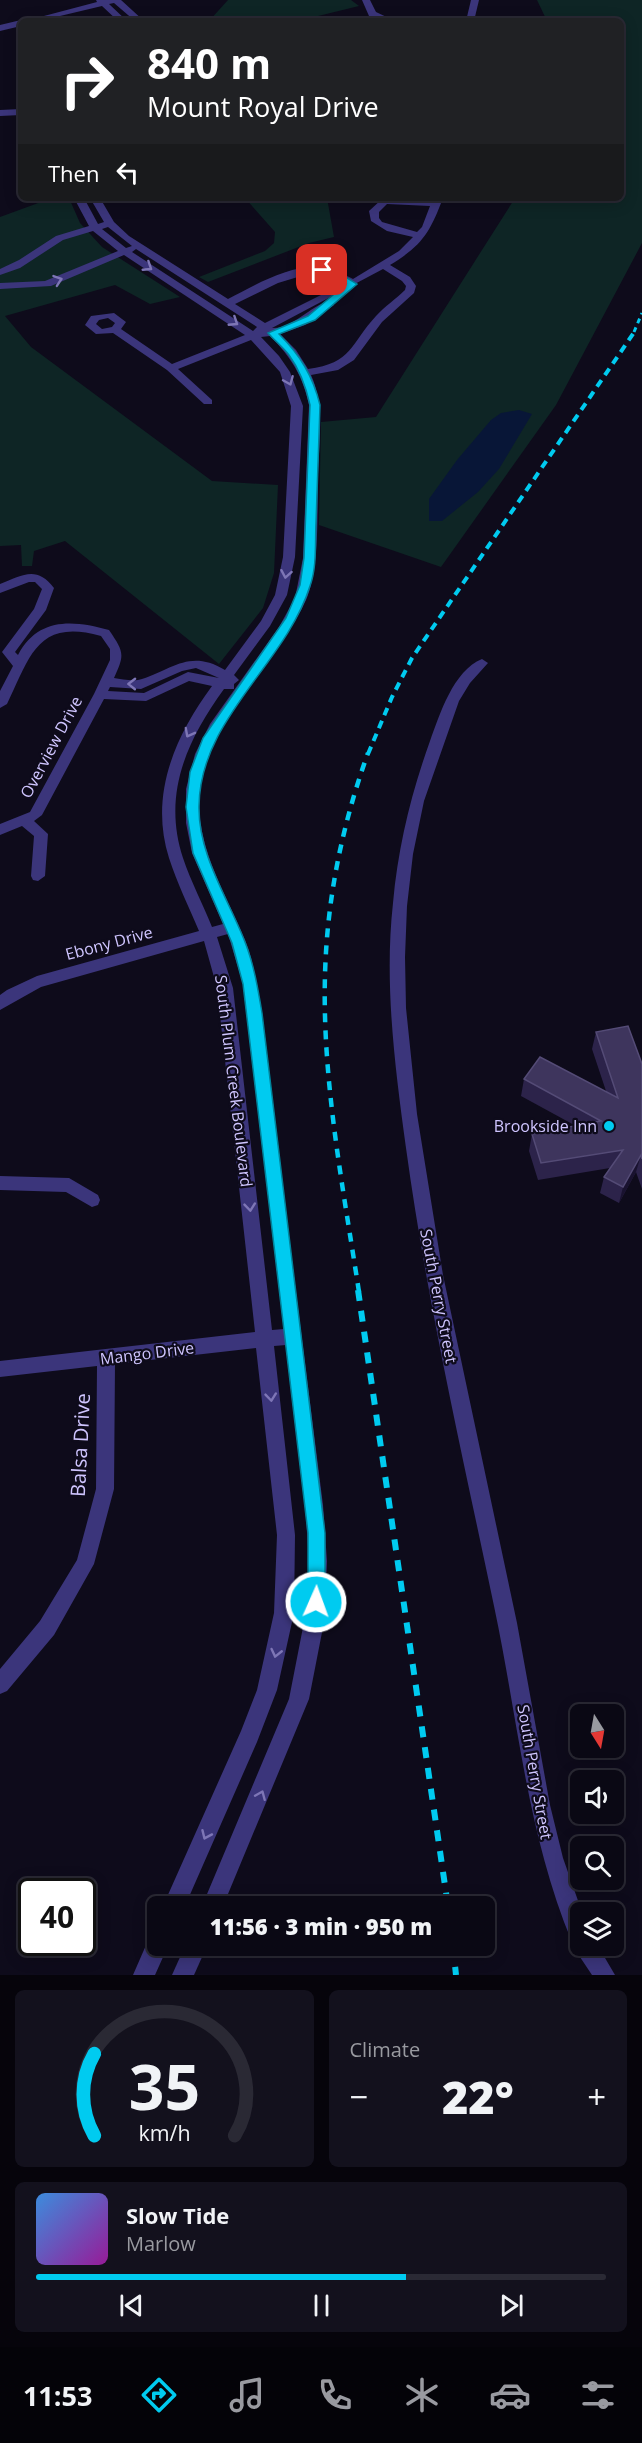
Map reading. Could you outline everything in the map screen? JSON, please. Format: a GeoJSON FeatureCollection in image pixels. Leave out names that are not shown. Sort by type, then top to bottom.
{"type":"FeatureCollection","features":[{"type":"Feature","properties":{"kind":"street"},"geometry":{"type":"LineString","coordinates":[[40,18],[116,0],[137,18]]}},
{"type":"Feature","properties":{"kind":"street"},"geometry":{"type":"LineString","coordinates":[[366,0],[372,14],[380,18]]}},
{"type":"Feature","properties":{"kind":"street"},"geometry":{"type":"LineString","coordinates":[[471,18],[474,0]]}},
{"type":"Feature","properties":{"kind":"street"},"geometry":{"type":"LineString","coordinates":[[101,2],[120,18]]}},
{"type":"Feature","properties":{"kind":"street"},"geometry":{"type":"LineString","coordinates":[[0,28],[18,24]]}},
{"type":"Feature","properties":{"kind":"street"},"geometry":{"type":"LineString","coordinates":[[0,113],[18,112]]}},
{"type":"Feature","properties":{"kind":"street","name":"South Plum Creek Boulevard"},"geometry":{"type":"LineString","coordinates":[[80,201],[95,228],[124,251],[254,335],[283,366],[296,398],[297,413],[289,557],[285,583],[266,623],[196,718],[180,750],[174,770],[169,808],[169,825],[176,858],[220,966],[230,1026],[286,1535],[284,1613],[267,1690],[260,1712],[178,1896]]}},
{"type":"Feature","properties":{"kind":"street","name":"South Plum Creek Boulevard"},"geometry":{"type":"LineString","coordinates":[[97,201],[110,224],[138,246],[268,330],[292,352],[305,373],[315,405],[309,558],[305,585],[291,618],[217,724],[196,772],[192,807],[199,853],[232,927],[247,973],[256,1023],[317,1533],[318,1586],[314,1626],[299,1699],[291,1724],[217,1896]]}},
{"type":"Feature","properties":{"kind":"street"},"geometry":{"type":"LineString","coordinates":[[171,368],[268,330],[312,318],[353,284],[403,253],[421,236],[431,219],[437,201],[385,201],[374,211],[374,219],[379,224],[421,236]]}},
{"type":"Feature","properties":{"kind":"street"},"geometry":{"type":"LineString","coordinates":[[0,272],[24,263],[65,235],[110,224]]}},
{"type":"Feature","properties":{"kind":"street"},"geometry":{"type":"LineString","coordinates":[[0,286],[22,287],[47,284],[138,246]]}},
{"type":"Feature","properties":{"kind":"street"},"geometry":{"type":"LineString","coordinates":[[305,373],[337,368],[348,362],[380,318],[410,291],[411,286],[406,279],[384,266]]}},
{"type":"Feature","properties":{"kind":"street"},"geometry":{"type":"LineString","coordinates":[[12,268],[8,274],[9,279],[22,287]]}},
{"type":"Feature","properties":{"kind":"street"},"geometry":{"type":"LineString","coordinates":[[228,303],[297,273],[310,270],[332,273],[353,284]]}},
{"type":"Feature","properties":{"kind":"street"},"geometry":{"type":"LineString","coordinates":[[116,330],[171,368],[208,402]]}},
{"type":"Feature","properties":{"kind":"street"},"geometry":{"type":"LineString","coordinates":[[0,589],[27,578],[38,578],[48,588],[40,610],[8,652],[20,665],[0,704]]}},
{"type":"Feature","properties":{"kind":"street","name":"Overview Drive"},"geometry":{"type":"LineString","coordinates":[[20,665],[30,645],[42,634],[65,627],[87,628],[105,633],[116,649],[116,660],[103,688],[35,816],[25,821],[41,834],[39,876]]}},
{"type":"Feature","properties":{"kind":"street","name":"South Perry Street"},"geometry":{"type":"LineString","coordinates":[[482,663],[468,673],[444,722],[425,774],[407,840],[398,907],[397,1000],[407,1105],[439,1308],[509,1632],[542,1820],[553,1864],[570,1912]]}},
{"type":"Feature","properties":{"kind":"street","name":"Overview Drive"},"geometry":{"type":"LineString","coordinates":[[103,688],[125,697],[146,697],[188,676],[223,680],[242,688]]}},
{"type":"Feature","properties":{"kind":"street"},"geometry":{"type":"LineString","coordinates":[[0,830],[25,821]]}},
{"type":"Feature","properties":{"kind":"street","name":"Ebony Drive"},"geometry":{"type":"LineString","coordinates":[[0,1004],[12,994],[37,982],[232,927]]}},
{"type":"Feature","properties":{"kind":"street"},"geometry":{"type":"LineString","coordinates":[[0,1183],[69,1185],[92,1200]]}},
{"type":"Feature","properties":{"kind":"street","name":"Mango Drive"},"geometry":{"type":"LineString","coordinates":[[0,1369],[293,1336]]}},
{"type":"Feature","properties":{"kind":"street","name":"Balsa Drive"},"geometry":{"type":"LineString","coordinates":[[0,1684],[47,1628],[85,1564],[105,1489],[106,1358]]}},
{"type":"Feature","properties":{"kind":"street"},"geometry":{"type":"LineString","coordinates":[[144,1975],[153,1956]]}},
{"type":"Feature","properties":{"kind":"street"},"geometry":{"type":"LineString","coordinates":[[183,1975],[192,1956]]}},
{"type":"Feature","properties":{"kind":"street"},"geometry":{"type":"LineString","coordinates":[[592,1956],[604,1975]]}},
{"type":"Feature","properties":{"kind":"green space"},"geometry":{"type":"Polygon","coordinates":[[[228,0],[351,0],[359,6],[314,18],[212,18],[228,0]]]}},
{"type":"Feature","properties":{"kind":"green space"},"geometry":{"type":"Polygon","coordinates":[[[537,0],[642,0],[642,243],[556,405],[441,567],[319,525],[321,422],[376,417],[513,201],[624,201],[624,18],[546,18],[537,0]]]}},
{"type":"Feature","properties":{"kind":"green space"},"geometry":{"type":"Polygon","coordinates":[[[44,201],[70,201],[80,223],[102,247],[180,297],[150,304],[115,285],[5,316],[31,347],[212,481],[278,485],[274,573],[263,608],[219,664],[65,541],[34,551],[32,566],[22,566],[21,545],[0,546],[0,217],[44,201]]]}},
{"type":"Feature","properties":{"kind":"green space"},"geometry":{"type":"Polygon","coordinates":[[[248,201],[328,201],[334,237],[309,243],[208,282],[199,277],[265,251],[274,243],[275,232],[248,201]]]}},
{"type":"Feature","properties":{"kind":"water"},"geometry":{"type":"Polygon","coordinates":[[[519,410],[532,414],[499,469],[478,492],[442,521],[429,521],[429,499],[457,460],[491,420],[501,413],[519,410]]]}},
{"type":"Feature","properties":{"kind":"building","name":"Brookside Inn"},"geometry":{"type":"Polygon","coordinates":[[[628,1026],[642,1064],[642,1159],[641,1155],[623,1187],[604,1177],[623,1150],[541,1163],[532,1134],[601,1121],[524,1079],[540,1057],[618,1098],[596,1032],[628,1026]]]}},
{"type":"Feature","properties":{"kind":"railway"},"geometry":{"type":"LineString","coordinates":[[634,332],[642,313]]}},
{"type":"Feature","properties":{"kind":"railway"},"geometry":{"type":"LineString","coordinates":[[368,754],[392,697],[412,658],[635,331]]}},
{"type":"Feature","properties":{"kind":"railway"},"geometry":{"type":"LineString","coordinates":[[359,1292],[339,1165],[329,1080],[325,995],[328,927],[335,876],[352,802],[368,753]]}},
{"type":"Feature","properties":{"kind":"railway"},"geometry":{"type":"LineString","coordinates":[[358,1290],[447,1896]]}},
{"type":"Feature","properties":{"kind":"railway"},"geometry":{"type":"LineString","coordinates":[[454,1956],[456,1975]]}},
{"type":"Feature","properties":{"kind":"place","name":"Brookside Inn"},"geometry":{"type":"Point","coordinates":[609,1126]}},
{"type":"Feature","properties":{"kind":"route"},"geometry":{"type":"LineString","coordinates":[[316,1602],[317,1533],[255,1013],[239,943],[213,889],[199,853],[192,807],[196,772],[209,738],[285,628],[302,598],[309,558],[315,405],[311,387],[302,367],[292,352],[273,333],[312,318],[353,284],[322,270]]}}]}
